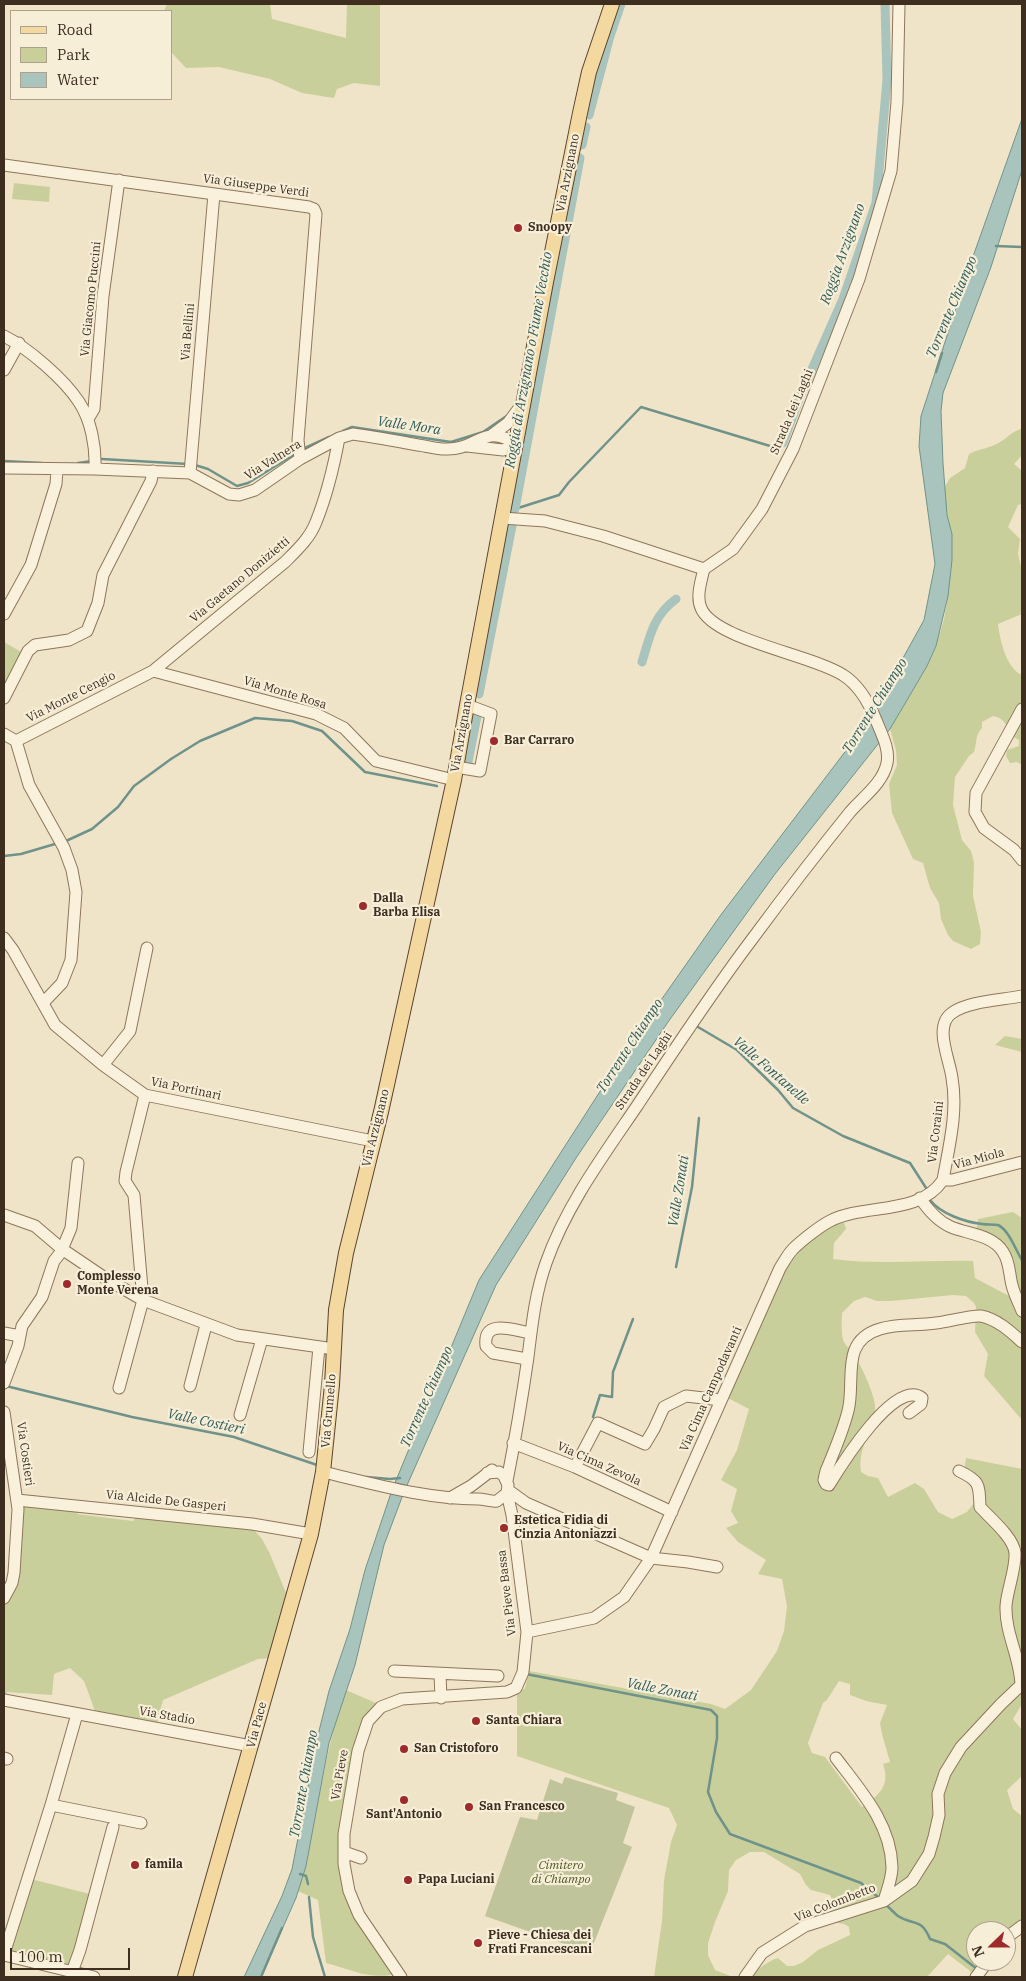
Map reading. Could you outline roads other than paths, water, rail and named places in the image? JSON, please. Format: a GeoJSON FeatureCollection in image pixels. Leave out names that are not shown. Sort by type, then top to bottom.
{"type":"FeatureCollection","features":[{"type":"Feature","properties":{"kind":"main road","name":"Via Arzignano"},"geometry":{"type":"LineString","coordinates":[[334,1349],[336,1310],[345,1262],[455,773],[580,113],[589,72],[612,4]]}},
{"type":"Feature","properties":{"kind":"main road","name":"Via Grumello"},"geometry":{"type":"LineString","coordinates":[[323,1472],[334,1349]]}},
{"type":"Feature","properties":{"kind":"main road","name":"Via Pace"},"geometry":{"type":"LineString","coordinates":[[185,1977],[311,1534],[323,1472]]}},
{"type":"Feature","properties":{"kind":"street","name":"Strada dei Laghi"},"geometry":{"type":"LineString","coordinates":[[508,1488],[513,1442],[538,1291],[552,1247],[589,1177],[739,957],[851,811],[874,786],[884,772],[887,762],[888,753],[871,708],[856,686],[842,674],[823,665],[721,628],[704,614],[700,607],[700,598],[704,569],[733,550],[762,510],[793,449],[859,279],[891,171],[897,102],[899,4]]}},
{"type":"Feature","properties":{"kind":"street","name":"Via Giuseppe Verdi"},"geometry":{"type":"LineString","coordinates":[[4,164],[309,206],[314,209],[316,214],[298,440],[300,459]]}},
{"type":"Feature","properties":{"kind":"street","name":"Via Giacomo Puccini"},"geometry":{"type":"LineString","coordinates":[[88,419],[94,408],[103,296],[119,180]]}},
{"type":"Feature","properties":{"kind":"street","name":"Via Bellini"},"geometry":{"type":"LineString","coordinates":[[190,473],[214,194]]}},
{"type":"Feature","properties":{"kind":"street"},"geometry":{"type":"LineString","coordinates":[[4,336],[19,343],[34,355],[79,401],[88,419],[96,459],[95,469]]}},
{"type":"Feature","properties":{"kind":"street"},"geometry":{"type":"LineString","coordinates":[[4,370],[19,343]]}},
{"type":"Feature","properties":{"kind":"street","name":"Via Valnera"},"geometry":{"type":"LineString","coordinates":[[4,468],[190,473],[229,494],[238,495],[255,490],[300,459],[339,438],[353,434],[446,450],[467,446],[492,435],[508,423],[525,398]]}},
{"type":"Feature","properties":{"kind":"street"},"geometry":{"type":"LineString","coordinates":[[492,435],[503,436],[516,445]]}},
{"type":"Feature","properties":{"kind":"street","name":"Via Gaetano Donizietti"},"geometry":{"type":"LineString","coordinates":[[153,671],[285,562],[303,543],[316,523],[335,459],[339,438]]}},
{"type":"Feature","properties":{"kind":"street","name":"Via Valnera"},"geometry":{"type":"LineString","coordinates":[[467,446],[502,450],[516,445]]}},
{"type":"Feature","properties":{"kind":"street"},"geometry":{"type":"LineString","coordinates":[[496,450],[505,461],[509,482]]}},
{"type":"Feature","properties":{"kind":"street"},"geometry":{"type":"LineString","coordinates":[[4,614],[31,565],[56,484],[57,470]]}},
{"type":"Feature","properties":{"kind":"street"},"geometry":{"type":"LineString","coordinates":[[4,698],[28,651],[35,645],[69,640],[87,631],[98,604],[104,575],[151,481],[153,471]]}},
{"type":"Feature","properties":{"kind":"street"},"geometry":{"type":"LineString","coordinates":[[502,518],[545,521],[603,536],[704,569]]}},
{"type":"Feature","properties":{"kind":"street","name":"Via Monte Cengio"},"geometry":{"type":"LineString","coordinates":[[16,741],[153,671]]}},
{"type":"Feature","properties":{"kind":"street","name":"Via Monte Rosa"},"geometry":{"type":"LineString","coordinates":[[153,671],[316,714],[344,728],[376,761],[455,773],[480,771],[491,714],[467,705]]}},
{"type":"Feature","properties":{"kind":"street"},"geometry":{"type":"LineString","coordinates":[[1022,709],[976,793],[976,812],[984,828],[1014,850],[1022,860]]}},
{"type":"Feature","properties":{"kind":"street"},"geometry":{"type":"LineString","coordinates":[[4,734],[16,741],[29,785],[64,848],[72,870],[76,892],[71,960],[62,983],[43,1004]]}},
{"type":"Feature","properties":{"kind":"street","name":"Via Portinari"},"geometry":{"type":"LineString","coordinates":[[4,938],[13,950],[55,1025],[102,1065],[145,1095],[373,1140]]}},
{"type":"Feature","properties":{"kind":"street"},"geometry":{"type":"LineString","coordinates":[[102,1065],[130,1031],[147,948]]}},
{"type":"Feature","properties":{"kind":"street","name":"Via Coraini"},"geometry":{"type":"LineString","coordinates":[[943,1180],[955,1106],[952,1077],[944,1048],[944,1026],[951,1013],[971,1005],[1022,996]]}},
{"type":"Feature","properties":{"kind":"street"},"geometry":{"type":"LineString","coordinates":[[119,1388],[143,1300],[134,1195],[125,1181],[145,1095]]}},
{"type":"Feature","properties":{"kind":"street","name":"Via Miola"},"geometry":{"type":"LineString","coordinates":[[943,1180],[952,1180],[1022,1162]]}},
{"type":"Feature","properties":{"kind":"street"},"geometry":{"type":"LineString","coordinates":[[4,1382],[25,1322],[42,1297],[54,1261],[62,1249],[71,1228],[78,1163]]}},
{"type":"Feature","properties":{"kind":"street","name":"Via Cima Campodavanti"},"geometry":{"type":"LineString","coordinates":[[527,1632],[594,1618],[624,1597],[651,1558],[780,1268],[793,1250],[829,1221],[861,1210],[899,1206],[928,1196],[938,1188],[943,1180]]}},
{"type":"Feature","properties":{"kind":"street"},"geometry":{"type":"LineString","coordinates":[[920,1198],[927,1209],[939,1220],[951,1227],[992,1241],[1003,1251],[1010,1270],[1012,1285],[1022,1311]]}},
{"type":"Feature","properties":{"kind":"street"},"geometry":{"type":"LineString","coordinates":[[4,1215],[35,1226],[62,1249],[143,1300],[237,1335],[334,1349]]}},
{"type":"Feature","properties":{"kind":"street"},"geometry":{"type":"LineString","coordinates":[[909,1413],[921,1404],[922,1398],[919,1395],[911,1395],[901,1399],[883,1411],[861,1437],[829,1485],[826,1484],[824,1480],[826,1471],[849,1409],[852,1356],[858,1344],[867,1335],[879,1329],[903,1325],[931,1324],[980,1316],[1007,1329],[1022,1342]]}},
{"type":"Feature","properties":{"kind":"street"},"geometry":{"type":"LineString","coordinates":[[190,1386],[206,1325]]}},
{"type":"Feature","properties":{"kind":"street"},"geometry":{"type":"LineString","coordinates":[[527,1359],[493,1352],[486,1346],[485,1337],[489,1330],[495,1328],[531,1333]]}},
{"type":"Feature","properties":{"kind":"street"},"geometry":{"type":"LineString","coordinates":[[4,1334],[20,1336]]}},
{"type":"Feature","properties":{"kind":"street"},"geometry":{"type":"LineString","coordinates":[[240,1415],[262,1338]]}},
{"type":"Feature","properties":{"kind":"street"},"geometry":{"type":"LineString","coordinates":[[309,1452],[319,1347]]}},
{"type":"Feature","properties":{"kind":"street"},"geometry":{"type":"LineString","coordinates":[[575,1467],[598,1423],[645,1444],[654,1430],[664,1407],[686,1396],[721,1400]]}},
{"type":"Feature","properties":{"kind":"street","name":"Via Costieri"},"geometry":{"type":"LineString","coordinates":[[4,1412],[17,1500],[14,1573],[12,1583],[4,1598]]}},
{"type":"Feature","properties":{"kind":"street","name":"Via Cima Zevola"},"geometry":{"type":"LineString","coordinates":[[513,1442],[575,1467],[672,1512]]}},
{"type":"Feature","properties":{"kind":"street"},"geometry":{"type":"LineString","coordinates":[[450,1498],[471,1486],[511,1457]]}},
{"type":"Feature","properties":{"kind":"street"},"geometry":{"type":"LineString","coordinates":[[884,1901],[912,1881],[929,1854],[939,1815],[938,1794],[946,1773],[961,1747],[1021,1685],[1021,1671],[1011,1639],[1006,1607],[1015,1552],[1006,1535],[980,1507],[980,1486],[974,1478],[959,1471]]}},
{"type":"Feature","properties":{"kind":"street"},"geometry":{"type":"LineString","coordinates":[[323,1472],[407,1492],[462,1500],[486,1499],[497,1501],[508,1488]]}},
{"type":"Feature","properties":{"kind":"street"},"geometry":{"type":"LineString","coordinates":[[485,1475],[499,1472],[508,1488],[526,1503],[651,1558],[717,1567]]}},
{"type":"Feature","properties":{"kind":"street"},"geometry":{"type":"LineString","coordinates":[[485,1475],[478,1489],[486,1499]]}},
{"type":"Feature","properties":{"kind":"street","name":"Via Pieve Bassa"},"geometry":{"type":"LineString","coordinates":[[508,1488],[527,1632],[523,1672],[516,1688]]}},
{"type":"Feature","properties":{"kind":"street","name":"Via Alcide De Gasperi"},"geometry":{"type":"LineString","coordinates":[[17,1500],[32,1500],[252,1524],[311,1534]]}},
{"type":"Feature","properties":{"kind":"street","name":"Via Pieve Bassa"},"geometry":{"type":"LineString","coordinates":[[497,1501],[506,1509],[512,1524]]}},
{"type":"Feature","properties":{"kind":"street"},"geometry":{"type":"LineString","coordinates":[[511,1508],[516,1504],[526,1503]]}},
{"type":"Feature","properties":{"kind":"street"},"geometry":{"type":"LineString","coordinates":[[394,1671],[498,1676]]}},
{"type":"Feature","properties":{"kind":"street"},"geometry":{"type":"LineString","coordinates":[[440,1674],[441,1698]]}},
{"type":"Feature","properties":{"kind":"street","name":"Via Pieve"},"geometry":{"type":"LineString","coordinates":[[401,1977],[359,1915],[349,1891],[344,1852],[344,1834],[358,1751],[368,1721],[381,1707],[402,1699],[441,1698],[507,1692],[516,1688]]}},
{"type":"Feature","properties":{"kind":"street","name":"Via Stadio"},"geometry":{"type":"LineString","coordinates":[[4,1700],[251,1746]]}},
{"type":"Feature","properties":{"kind":"street"},"geometry":{"type":"LineString","coordinates":[[77,1714],[51,1805],[4,1954],[94,1977]]}},
{"type":"Feature","properties":{"kind":"street","name":"Via Colombetto"},"geometry":{"type":"LineString","coordinates":[[745,1977],[762,1953],[805,1926],[884,1901],[892,1867],[888,1836],[872,1805],[836,1758]]}},
{"type":"Feature","properties":{"kind":"street"},"geometry":{"type":"LineString","coordinates":[[51,1805],[141,1823]]}},
{"type":"Feature","properties":{"kind":"street"},"geometry":{"type":"LineString","coordinates":[[72,1972],[80,1950],[114,1827]]}},
{"type":"Feature","properties":{"kind":"street"},"geometry":{"type":"LineString","coordinates":[[344,1852],[361,1858]]}},
{"type":"Feature","properties":{"kind":"water"},"geometry":{"type":"Polygon","coordinates":[[[1022,119],[1022,170],[991,267],[943,393],[941,411],[943,463],[947,515],[952,534],[952,560],[948,596],[936,646],[927,666],[890,729],[775,874],[668,1022],[576,1158],[496,1285],[404,1492],[384,1545],[355,1665],[329,1743],[306,1866],[296,1898],[261,1977],[244,1977],[282,1896],[292,1869],[318,1735],[329,1691],[350,1629],[365,1570],[392,1490],[479,1280],[633,1040],[720,916],[867,723],[924,620],[935,564],[919,446],[921,416],[970,265],[1022,119]]]}},
{"type":"Feature","properties":{"kind":"waterway","name":"Roggia di Arzignano o Fiume Vecchio"},"geometry":{"type":"LineString","coordinates":[[589,115],[610,36],[621,4]]}},
{"type":"Feature","properties":{"kind":"waterway","name":"Roggia Arzignano"},"geometry":{"type":"LineString","coordinates":[[783,443],[801,394],[843,299],[876,203],[887,80],[885,4]]}},
{"type":"Feature","properties":{"kind":"waterway","name":"Roggia di Arzignano o Fiume Vecchio"},"geometry":{"type":"LineString","coordinates":[[582,145],[586,127]]}},
{"type":"Feature","properties":{"kind":"waterway","name":"Roggia di Arzignano o Fiume Vecchio"},"geometry":{"type":"LineString","coordinates":[[515,509],[580,158]]}},
{"type":"Feature","properties":{"kind":"waterway"},"geometry":{"type":"LineString","coordinates":[[996,246],[1022,247]]}},
{"type":"Feature","properties":{"kind":"waterway","name":"Torrente Chiampo"},"geometry":{"type":"LineString","coordinates":[[936,372],[942,353]]}},
{"type":"Feature","properties":{"kind":"waterway"},"geometry":{"type":"LineString","coordinates":[[515,509],[559,495],[569,482],[641,407],[780,449]]}},
{"type":"Feature","properties":{"kind":"waterway","name":"Valle Mora"},"geometry":{"type":"LineString","coordinates":[[343,431],[352,427],[451,442],[483,432],[508,415]]}},
{"type":"Feature","properties":{"kind":"waterway","name":"Valle Mora"},"geometry":{"type":"LineString","coordinates":[[305,448],[329,437]]}},
{"type":"Feature","properties":{"kind":"waterway","name":"Valle Mora"},"geometry":{"type":"LineString","coordinates":[[195,465],[208,469],[237,486],[248,483],[295,454]]}},
{"type":"Feature","properties":{"kind":"waterway","name":"Valle Mora"},"geometry":{"type":"LineString","coordinates":[[102,459],[188,464]]}},
{"type":"Feature","properties":{"kind":"waterway","name":"Valle Mora"},"geometry":{"type":"LineString","coordinates":[[4,461],[42,463]]}},
{"type":"Feature","properties":{"kind":"waterway","name":"Valle Mora"},"geometry":{"type":"LineString","coordinates":[[78,463],[92,461]]}},
{"type":"Feature","properties":{"kind":"waterway","name":"Roggia di Arzignano o Fiume Vecchio"},"geometry":{"type":"LineString","coordinates":[[479,694],[512,526]]}},
{"type":"Feature","properties":{"kind":"waterway","name":"Roggia Arzignano"},"geometry":{"type":"LineString","coordinates":[[642,662],[653,627],[662,612],[676,599]]}},
{"type":"Feature","properties":{"kind":"waterway","name":"Roggia di Arzignano o Fiume Vecchio"},"geometry":{"type":"LineString","coordinates":[[468,762],[477,716]]}},
{"type":"Feature","properties":{"kind":"waterway"},"geometry":{"type":"LineString","coordinates":[[66,841],[92,829],[118,807],[134,786],[171,759],[200,741],[255,718],[292,721],[322,731],[365,772],[437,786]]}},
{"type":"Feature","properties":{"kind":"waterway"},"geometry":{"type":"LineString","coordinates":[[4,856],[21,854],[55,844]]}},
{"type":"Feature","properties":{"kind":"waterway","name":"Valle Fontanelle"},"geometry":{"type":"LineString","coordinates":[[698,1027],[737,1050],[778,1090],[793,1108],[843,1136],[910,1163],[928,1191]]}},
{"type":"Feature","properties":{"kind":"waterway","name":"Valle Zonati"},"geometry":{"type":"LineString","coordinates":[[676,1267],[692,1187],[699,1118]]}},
{"type":"Feature","properties":{"kind":"waterway","name":"Valle Fontanelle"},"geometry":{"type":"LineString","coordinates":[[930,1200],[940,1209],[961,1219],[975,1223],[998,1225],[1006,1231],[1022,1260]]}},
{"type":"Feature","properties":{"kind":"waterway","name":"Valle Zonati"},"geometry":{"type":"LineString","coordinates":[[593,1417],[600,1395],[612,1397],[613,1372],[633,1319]]}},
{"type":"Feature","properties":{"kind":"waterway","name":"Valle Costieri"},"geometry":{"type":"LineString","coordinates":[[6,1386],[132,1417],[234,1437],[320,1466]]}},
{"type":"Feature","properties":{"kind":"waterway","name":"Valle Costieri"},"geometry":{"type":"LineString","coordinates":[[366,1477],[400,1478]]}},
{"type":"Feature","properties":{"kind":"waterway","name":"Valle Zonati"},"geometry":{"type":"LineString","coordinates":[[526,1674],[711,1710],[717,1716],[717,1738],[708,1792],[716,1812],[730,1834],[861,1883],[878,1897]]}},
{"type":"Feature","properties":{"kind":"waterway"},"geometry":{"type":"LineString","coordinates":[[300,1874],[306,1876],[308,1884]]}},
{"type":"Feature","properties":{"kind":"waterway"},"geometry":{"type":"LineString","coordinates":[[309,1897],[313,1937],[325,1977]]}},
{"type":"Feature","properties":{"kind":"waterway","name":"Valle Zonati"},"geometry":{"type":"LineString","coordinates":[[886,1905],[903,1919],[920,1925],[927,1932],[930,1939],[945,1944],[966,1960]]}},
{"type":"Feature","properties":{"kind":"waterway","name":"Torrente Chiampo"},"geometry":{"type":"LineString","coordinates":[[261,1977],[282,1928]]}},
{"type":"Feature","properties":{"kind":"place","name":"Snoopy"},"geometry":{"type":"Point","coordinates":[518,228]}},
{"type":"Feature","properties":{"kind":"place","name":"Bar Carraro"},"geometry":{"type":"Point","coordinates":[494,741]}},
{"type":"Feature","properties":{"kind":"place","name":"Dalla Barba Elisa"},"geometry":{"type":"Point","coordinates":[363,906]}},
{"type":"Feature","properties":{"kind":"place","name":"Complesso Monte Verena"},"geometry":{"type":"Point","coordinates":[67,1284]}},
{"type":"Feature","properties":{"kind":"place","name":"Estetica Fidia di Cinzia Antoniazzi"},"geometry":{"type":"Point","coordinates":[504,1528]}},
{"type":"Feature","properties":{"kind":"place","name":"Santa Chiara"},"geometry":{"type":"Point","coordinates":[476,1721]}},
{"type":"Feature","properties":{"kind":"place","name":"San Cristoforo"},"geometry":{"type":"Point","coordinates":[404,1749]}},
{"type":"Feature","properties":{"kind":"place","name":"Sant'Antonio"},"geometry":{"type":"Point","coordinates":[404,1800]}},
{"type":"Feature","properties":{"kind":"place","name":"San Francesco"},"geometry":{"type":"Point","coordinates":[469,1807]}},
{"type":"Feature","properties":{"kind":"place","name":"famila"},"geometry":{"type":"Point","coordinates":[135,1865]}},
{"type":"Feature","properties":{"kind":"place","name":"Papa Luciani"},"geometry":{"type":"Point","coordinates":[408,1880]}},
{"type":"Feature","properties":{"kind":"place","name":"Pieve - Chiesa dei Frati Francescani"},"geometry":{"type":"Point","coordinates":[478,1943]}},
{"type":"Feature","properties":{"kind":"park label","name":"Cimitero di Chiampo"},"geometry":{"type":"Point","coordinates":[561,1873]}}]}
